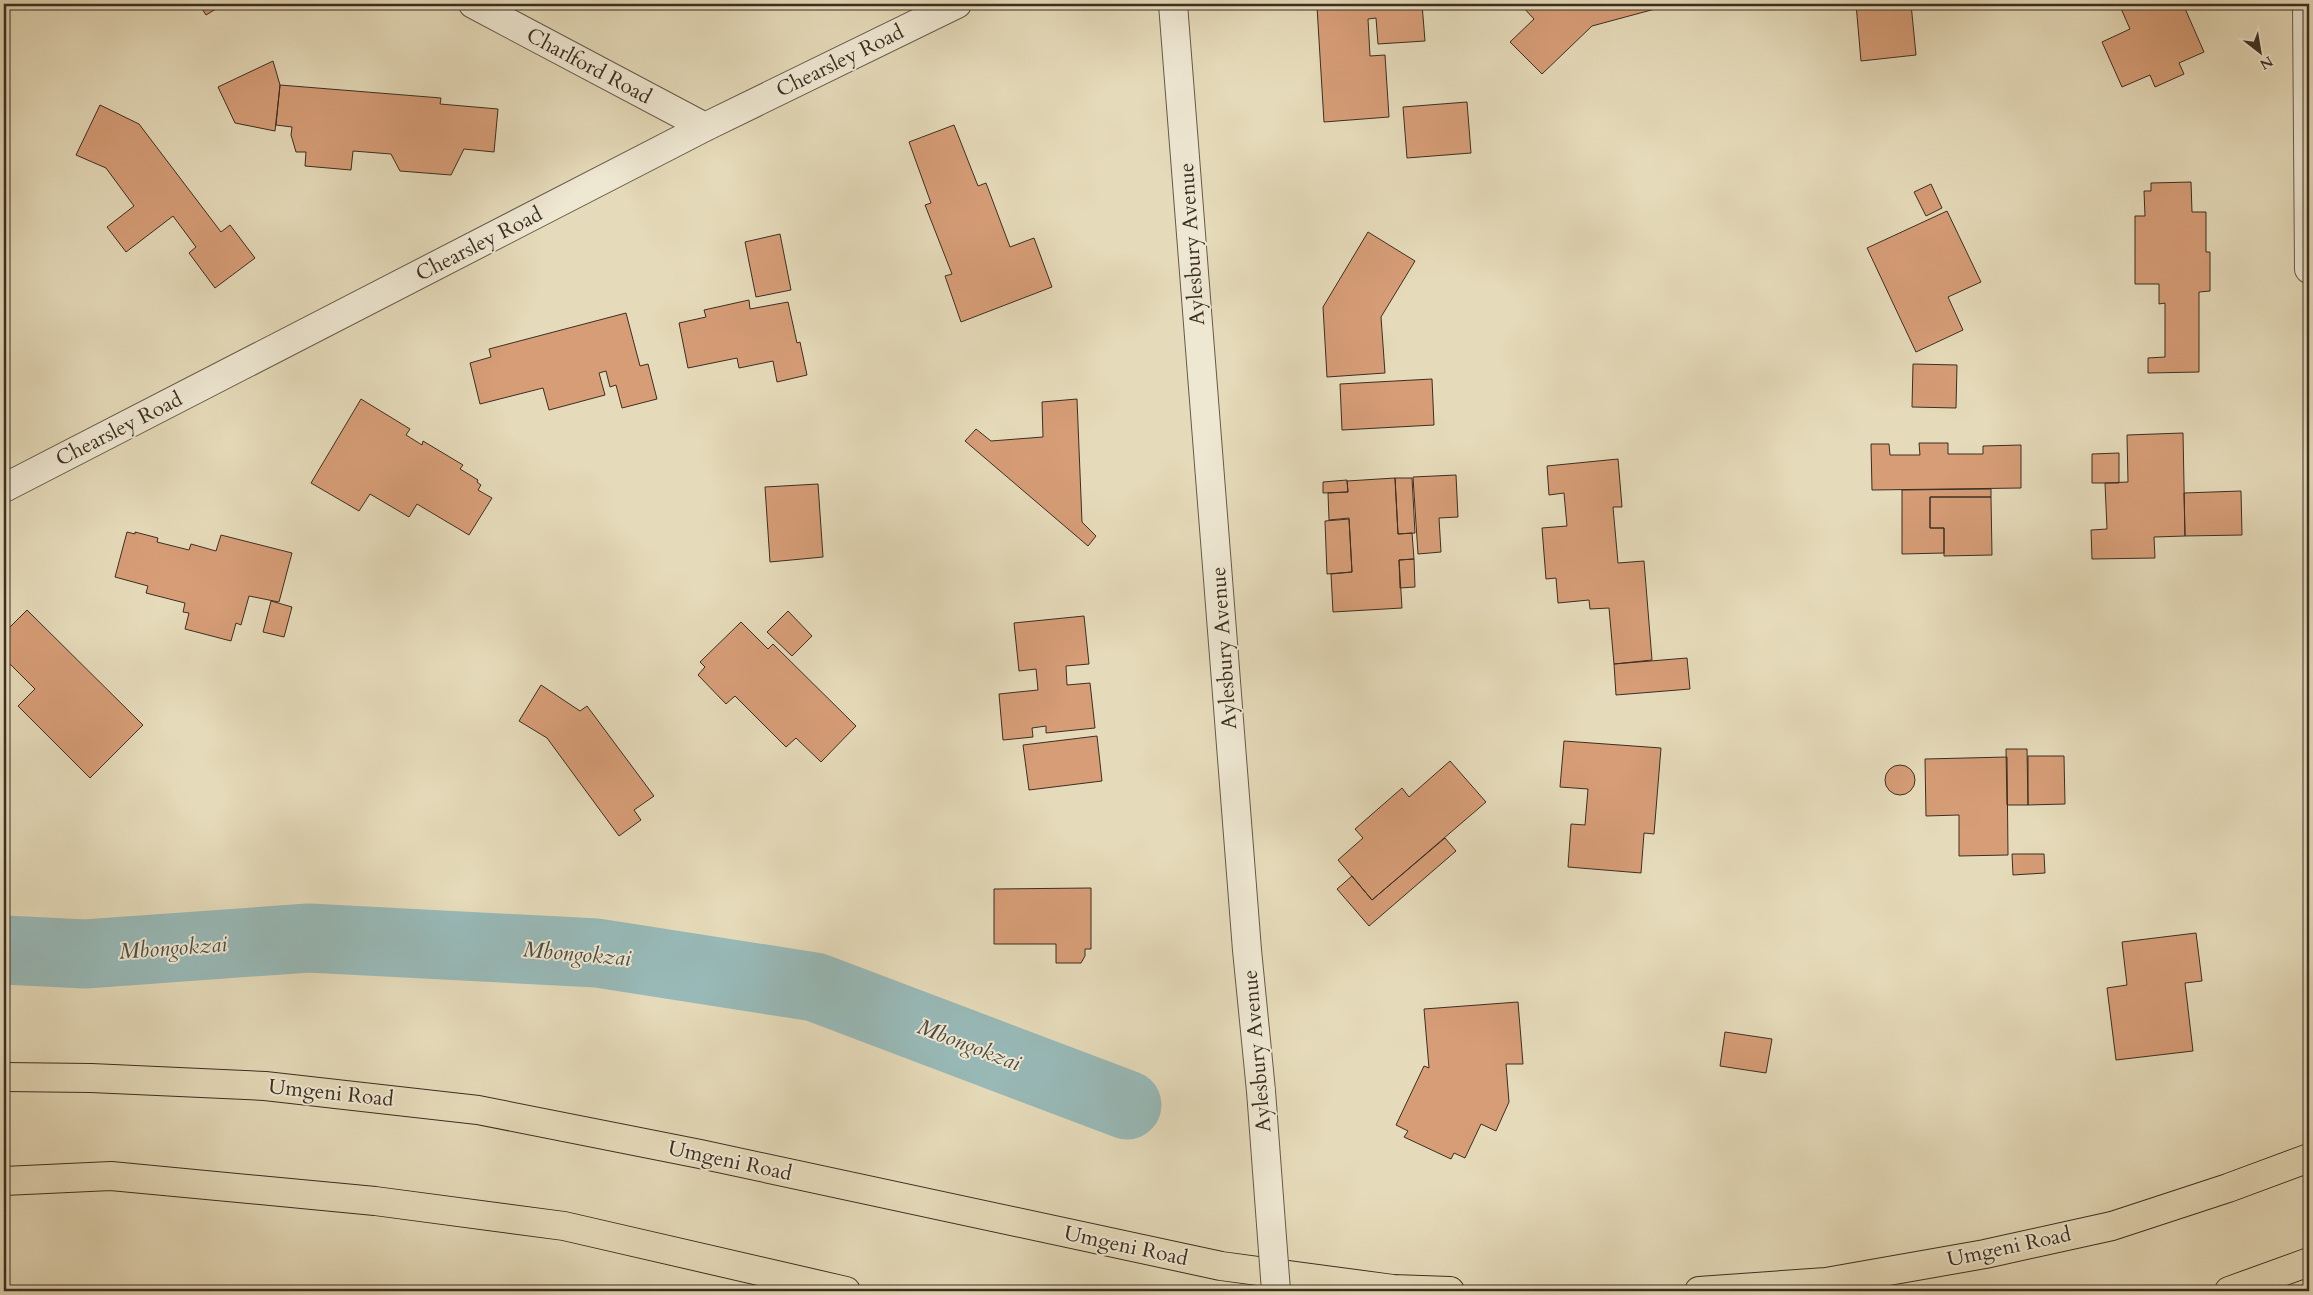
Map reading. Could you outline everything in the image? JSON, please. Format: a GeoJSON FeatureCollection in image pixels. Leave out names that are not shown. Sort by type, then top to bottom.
{"type":"FeatureCollection","features":[{"type":"Feature","properties":{"kind":"highway","name":"Umgeni Road"},"geometry":{"type":"LineString","coordinates":[[4,1077],[91,1078],[265,1086],[478,1110],[700,1154],[1221,1266],[1393,1288],[1450,1291]]}},
{"type":"Feature","properties":{"kind":"highway","name":"Umgeni Road"},"geometry":{"type":"LineString","coordinates":[[1699,1291],[1826,1282],[1985,1254],[2112,1226],[2228,1188],[2309,1158]]}},
{"type":"Feature","properties":{"kind":"highway"},"geometry":{"type":"LineString","coordinates":[[4,1181],[111,1176],[375,1201],[564,1226],[846,1291]]}},
{"type":"Feature","properties":{"kind":"highway"},"geometry":{"type":"LineString","coordinates":[[2229,1291],[2309,1262]]}},
{"type":"Feature","properties":{"kind":"street","name":"Charlford Road"},"geometry":{"type":"LineString","coordinates":[[473,4],[705,127]]}},
{"type":"Feature","properties":{"kind":"street","name":"Chearsley Road"},"geometry":{"type":"LineString","coordinates":[[4,488],[705,127],[957,4]]}},
{"type":"Feature","properties":{"kind":"street","name":"Aylesbury Avenue"},"geometry":{"type":"LineString","coordinates":[[1173,4],[1247,950],[1261,1091],[1276,1291]]}},
{"type":"Feature","properties":{"kind":"street"},"geometry":{"type":"LineString","coordinates":[[2307,4],[2309,269]]}},
{"type":"Feature","properties":{"kind":"building"},"geometry":{"type":"Polygon","coordinates":[[[199,4],[224,4],[206,15],[199,4]]]}},
{"type":"Feature","properties":{"kind":"building"},"geometry":{"type":"Polygon","coordinates":[[[1310,4],[1422,4],[1425,41],[1378,44],[1376,18],[1368,19],[1370,56],[1385,55],[1389,117],[1324,122],[1317,7],[1310,8],[1310,4]]]}},
{"type":"Feature","properties":{"kind":"building"},"geometry":{"type":"Polygon","coordinates":[[[1520,4],[1654,4],[1655,9],[1592,26],[1542,74],[1510,42],[1534,19],[1520,4]]]}},
{"type":"Feature","properties":{"kind":"building"},"geometry":{"type":"Polygon","coordinates":[[[1856,4],[1911,4],[1916,55],[1861,61],[1856,4]]]}},
{"type":"Feature","properties":{"kind":"building"},"geometry":{"type":"Polygon","coordinates":[[[2119,4],[2183,4],[2204,52],[2179,63],[2184,74],[2155,87],[2150,75],[2122,87],[2102,42],[2130,29],[2119,4]]]}},
{"type":"Feature","properties":{"kind":"building"},"geometry":{"type":"Polygon","coordinates":[[[273,61],[280,85],[275,131],[235,123],[218,87],[273,61]]]}},
{"type":"Feature","properties":{"kind":"building"},"geometry":{"type":"Polygon","coordinates":[[[280,85],[441,98],[440,104],[498,109],[494,152],[464,149],[451,175],[400,171],[391,154],[353,151],[351,170],[305,166],[306,152],[296,152],[291,135],[292,127],[276,125],[280,85]]]}},
{"type":"Feature","properties":{"kind":"building"},"geometry":{"type":"Polygon","coordinates":[[[1467,102],[1471,153],[1407,158],[1403,107],[1467,102]]]}},
{"type":"Feature","properties":{"kind":"building"},"geometry":{"type":"Polygon","coordinates":[[[100,105],[139,124],[221,232],[230,225],[255,258],[215,288],[189,253],[196,247],[173,216],[126,252],[107,227],[134,206],[106,168],[76,155],[100,105]]]}},
{"type":"Feature","properties":{"kind":"building"},"geometry":{"type":"Polygon","coordinates":[[[954,125],[978,186],[986,183],[1010,247],[1034,238],[1052,287],[961,322],[945,276],[952,274],[925,205],[931,203],[909,142],[954,125]]]}},
{"type":"Feature","properties":{"kind":"building"},"geometry":{"type":"Polygon","coordinates":[[[2191,182],[2192,212],[2206,212],[2206,252],[2210,252],[2210,291],[2199,292],[2199,372],[2148,373],[2148,358],[2165,357],[2165,303],[2159,304],[2159,284],[2135,284],[2135,216],[2145,216],[2144,191],[2151,191],[2151,183],[2191,182]]]}},
{"type":"Feature","properties":{"kind":"building"},"geometry":{"type":"Polygon","coordinates":[[[1931,184],[1942,208],[1926,216],[1914,192],[1931,184]]]}},
{"type":"Feature","properties":{"kind":"building"},"geometry":{"type":"Polygon","coordinates":[[[1947,211],[1981,282],[1948,297],[1963,330],[1916,352],[1867,248],[1947,211]]]}},
{"type":"Feature","properties":{"kind":"building"},"geometry":{"type":"Polygon","coordinates":[[[1368,232],[1415,261],[1381,317],[1385,373],[1327,377],[1323,307],[1368,232]]]}},
{"type":"Feature","properties":{"kind":"building"},"geometry":{"type":"Polygon","coordinates":[[[780,234],[791,290],[756,297],[745,242],[780,234]]]}},
{"type":"Feature","properties":{"kind":"building"},"geometry":{"type":"Polygon","coordinates":[[[749,300],[750,309],[788,302],[797,343],[800,342],[807,375],[777,382],[773,361],[739,368],[737,358],[688,368],[679,323],[706,317],[704,310],[749,300]]]}},
{"type":"Feature","properties":{"kind":"building"},"geometry":{"type":"Polygon","coordinates":[[[626,313],[640,366],[648,364],[657,399],[622,408],[616,385],[610,387],[606,371],[599,373],[605,395],[549,410],[543,388],[480,404],[470,363],[491,357],[489,349],[626,313]]]}},
{"type":"Feature","properties":{"kind":"building"},"geometry":{"type":"Polygon","coordinates":[[[1913,364],[1957,365],[1956,408],[1912,407],[1913,364]]]}},
{"type":"Feature","properties":{"kind":"building"},"geometry":{"type":"Polygon","coordinates":[[[1432,379],[1434,425],[1342,430],[1340,384],[1432,379]]]}},
{"type":"Feature","properties":{"kind":"building"},"geometry":{"type":"Polygon","coordinates":[[[361,399],[410,429],[406,435],[422,445],[423,441],[463,465],[460,469],[478,480],[477,482],[481,485],[478,490],[492,498],[469,535],[417,504],[409,517],[370,494],[359,511],[311,483],[361,399]]]}},
{"type":"Feature","properties":{"kind":"building"},"geometry":{"type":"Polygon","coordinates":[[[1077,399],[1082,522],[1096,536],[1088,546],[965,441],[976,429],[991,441],[1043,437],[1042,402],[1077,399]]]}},
{"type":"Feature","properties":{"kind":"building"},"geometry":{"type":"Polygon","coordinates":[[[2183,433],[2185,536],[2154,537],[2155,558],[2092,559],[2091,530],[2107,529],[2105,483],[2128,482],[2127,435],[2183,433]]]}},
{"type":"Feature","properties":{"kind":"building"},"geometry":{"type":"Polygon","coordinates":[[[1919,443],[1948,443],[1948,454],[1983,454],[1983,446],[2021,445],[2021,488],[1872,490],[1871,444],[1889,444],[1890,455],[1920,455],[1919,443]]]}},
{"type":"Feature","properties":{"kind":"building"},"geometry":{"type":"Polygon","coordinates":[[[2119,453],[2119,483],[2092,483],[2092,454],[2119,453]]]}},
{"type":"Feature","properties":{"kind":"building"},"geometry":{"type":"Polygon","coordinates":[[[1618,459],[1622,507],[1613,507],[1618,563],[1644,561],[1652,660],[1614,664],[1609,608],[1590,609],[1589,600],[1558,603],[1556,578],[1546,579],[1542,528],[1567,526],[1564,493],[1549,495],[1547,466],[1618,459]]]}},
{"type":"Feature","properties":{"kind":"building"},"geometry":{"type":"Polygon","coordinates":[[[1456,475],[1458,517],[1439,518],[1441,552],[1418,554],[1413,477],[1456,475]]]}},
{"type":"Feature","properties":{"kind":"building"},"geometry":{"type":"Polygon","coordinates":[[[1395,478],[1412,478],[1415,533],[1398,534],[1395,478]]]}},
{"type":"Feature","properties":{"kind":"building"},"geometry":{"type":"Polygon","coordinates":[[[1395,478],[1398,534],[1412,533],[1414,559],[1399,560],[1402,608],[1333,612],[1331,574],[1352,572],[1349,518],[1329,520],[1328,493],[1348,492],[1347,481],[1395,478]]]}},
{"type":"Feature","properties":{"kind":"building"},"geometry":{"type":"Polygon","coordinates":[[[1347,480],[1348,492],[1323,493],[1323,482],[1347,480]]]}},
{"type":"Feature","properties":{"kind":"building"},"geometry":{"type":"Polygon","coordinates":[[[818,484],[823,557],[770,562],[765,487],[818,484]]]}},
{"type":"Feature","properties":{"kind":"building"},"geometry":{"type":"Polygon","coordinates":[[[1991,489],[1991,497],[1930,497],[1930,528],[1944,528],[1944,553],[1902,554],[1902,490],[1991,489]]]}},
{"type":"Feature","properties":{"kind":"building"},"geometry":{"type":"Polygon","coordinates":[[[2241,491],[2242,535],[2185,536],[2184,493],[2241,491]]]}},
{"type":"Feature","properties":{"kind":"building"},"geometry":{"type":"Polygon","coordinates":[[[1930,497],[1991,497],[1992,555],[1944,556],[1944,528],[1930,528],[1930,497]]]}},
{"type":"Feature","properties":{"kind":"building"},"geometry":{"type":"Polygon","coordinates":[[[1349,519],[1352,572],[1327,574],[1325,521],[1349,519]]]}},
{"type":"Feature","properties":{"kind":"building"},"geometry":{"type":"Polygon","coordinates":[[[127,532],[135,534],[135,532],[158,538],[157,542],[189,550],[191,544],[216,551],[221,535],[292,553],[279,602],[249,596],[241,625],[236,623],[231,641],[185,629],[189,613],[183,612],[185,603],[146,593],[148,586],[115,577],[127,532]]]}},
{"type":"Feature","properties":{"kind":"building"},"geometry":{"type":"Polygon","coordinates":[[[1414,559],[1415,587],[1400,588],[1399,560],[1414,559]]]}},
{"type":"Feature","properties":{"kind":"building"},"geometry":{"type":"Polygon","coordinates":[[[271,601],[292,607],[284,637],[263,632],[271,601]]]}},
{"type":"Feature","properties":{"kind":"building"},"geometry":{"type":"Polygon","coordinates":[[[27,610],[143,725],[90,778],[18,706],[35,689],[4,658],[4,633],[27,610]]]}},
{"type":"Feature","properties":{"kind":"building"},"geometry":{"type":"Polygon","coordinates":[[[788,611],[812,636],[792,656],[767,632],[788,611]]]}},
{"type":"Feature","properties":{"kind":"building"},"geometry":{"type":"Polygon","coordinates":[[[1084,616],[1089,664],[1066,666],[1067,685],[1090,683],[1095,728],[1046,733],[1046,726],[1032,728],[1033,737],[1003,740],[999,694],[1038,690],[1036,669],[1019,671],[1014,623],[1084,616]]]}},
{"type":"Feature","properties":{"kind":"building"},"geometry":{"type":"Polygon","coordinates":[[[741,622],[768,649],[773,644],[856,726],[821,762],[796,738],[786,747],[735,696],[726,704],[698,675],[705,667],[700,662],[741,622]]]}},
{"type":"Feature","properties":{"kind":"building"},"geometry":{"type":"Polygon","coordinates":[[[1687,658],[1690,689],[1616,695],[1614,664],[1687,658]]]}},
{"type":"Feature","properties":{"kind":"building"},"geometry":{"type":"Polygon","coordinates":[[[541,685],[580,711],[587,706],[654,796],[634,810],[641,820],[619,836],[547,738],[519,721],[541,685]]]}},
{"type":"Feature","properties":{"kind":"building"},"geometry":{"type":"Polygon","coordinates":[[[1097,736],[1102,781],[1029,790],[1023,745],[1097,736]]]}},
{"type":"Feature","properties":{"kind":"building"},"geometry":{"type":"Polygon","coordinates":[[[1564,741],[1661,748],[1654,834],[1644,833],[1641,873],[1568,867],[1571,824],[1585,825],[1588,789],[1560,787],[1564,741]]]}},
{"type":"Feature","properties":{"kind":"building"},"geometry":{"type":"Polygon","coordinates":[[[2006,749],[2027,749],[2028,805],[2007,805],[2006,749]]]}},
{"type":"Feature","properties":{"kind":"building"},"geometry":{"type":"Polygon","coordinates":[[[2028,756],[2064,756],[2065,804],[2028,805],[2028,756]]]}},
{"type":"Feature","properties":{"kind":"building"},"geometry":{"type":"Polygon","coordinates":[[[2007,757],[2008,855],[1959,856],[1959,815],[1926,816],[1925,759],[2007,757]]]}},
{"type":"Feature","properties":{"kind":"building"},"geometry":{"type":"Polygon","coordinates":[[[1450,761],[1486,802],[1372,900],[1338,860],[1363,838],[1355,829],[1402,788],[1409,797],[1450,761]]]}},
{"type":"Feature","properties":{"kind":"building"},"geometry":{"type":"Polygon","coordinates":[[[1900,765],[1911,769],[1915,780],[1911,791],[1900,795],[1889,791],[1885,780],[1889,769],[1900,765]]]}},
{"type":"Feature","properties":{"kind":"building"},"geometry":{"type":"Polygon","coordinates":[[[1445,838],[1456,851],[1369,926],[1337,889],[1352,876],[1372,900],[1445,838]]]}},
{"type":"Feature","properties":{"kind":"building"},"geometry":{"type":"Polygon","coordinates":[[[2012,854],[2044,854],[2045,873],[2013,875],[2012,854]]]}},
{"type":"Feature","properties":{"kind":"building"},"geometry":{"type":"Polygon","coordinates":[[[1091,888],[1091,949],[1085,949],[1085,956],[1081,963],[1056,963],[1056,944],[994,944],[994,889],[1091,888]]]}},
{"type":"Feature","properties":{"kind":"building"},"geometry":{"type":"Polygon","coordinates":[[[2196,933],[2202,981],[2185,983],[2193,1051],[2116,1060],[2107,988],[2127,985],[2122,942],[2196,933]]]}},
{"type":"Feature","properties":{"kind":"building"},"geometry":{"type":"Polygon","coordinates":[[[1518,1002],[1523,1064],[1506,1064],[1509,1102],[1496,1131],[1481,1124],[1465,1158],[1454,1153],[1451,1159],[1404,1137],[1408,1131],[1396,1125],[1424,1066],[1429,1068],[1424,1009],[1518,1002]]]}},
{"type":"Feature","properties":{"kind":"building"},"geometry":{"type":"Polygon","coordinates":[[[1725,1032],[1772,1039],[1766,1073],[1720,1066],[1725,1032]]]}},
{"type":"Feature","properties":{"kind":"waterway","name":"Mbongokzai"},"geometry":{"type":"LineString","coordinates":[[4,950],[85,954],[309,938],[597,953],[815,987],[1127,1105]]}}]}
